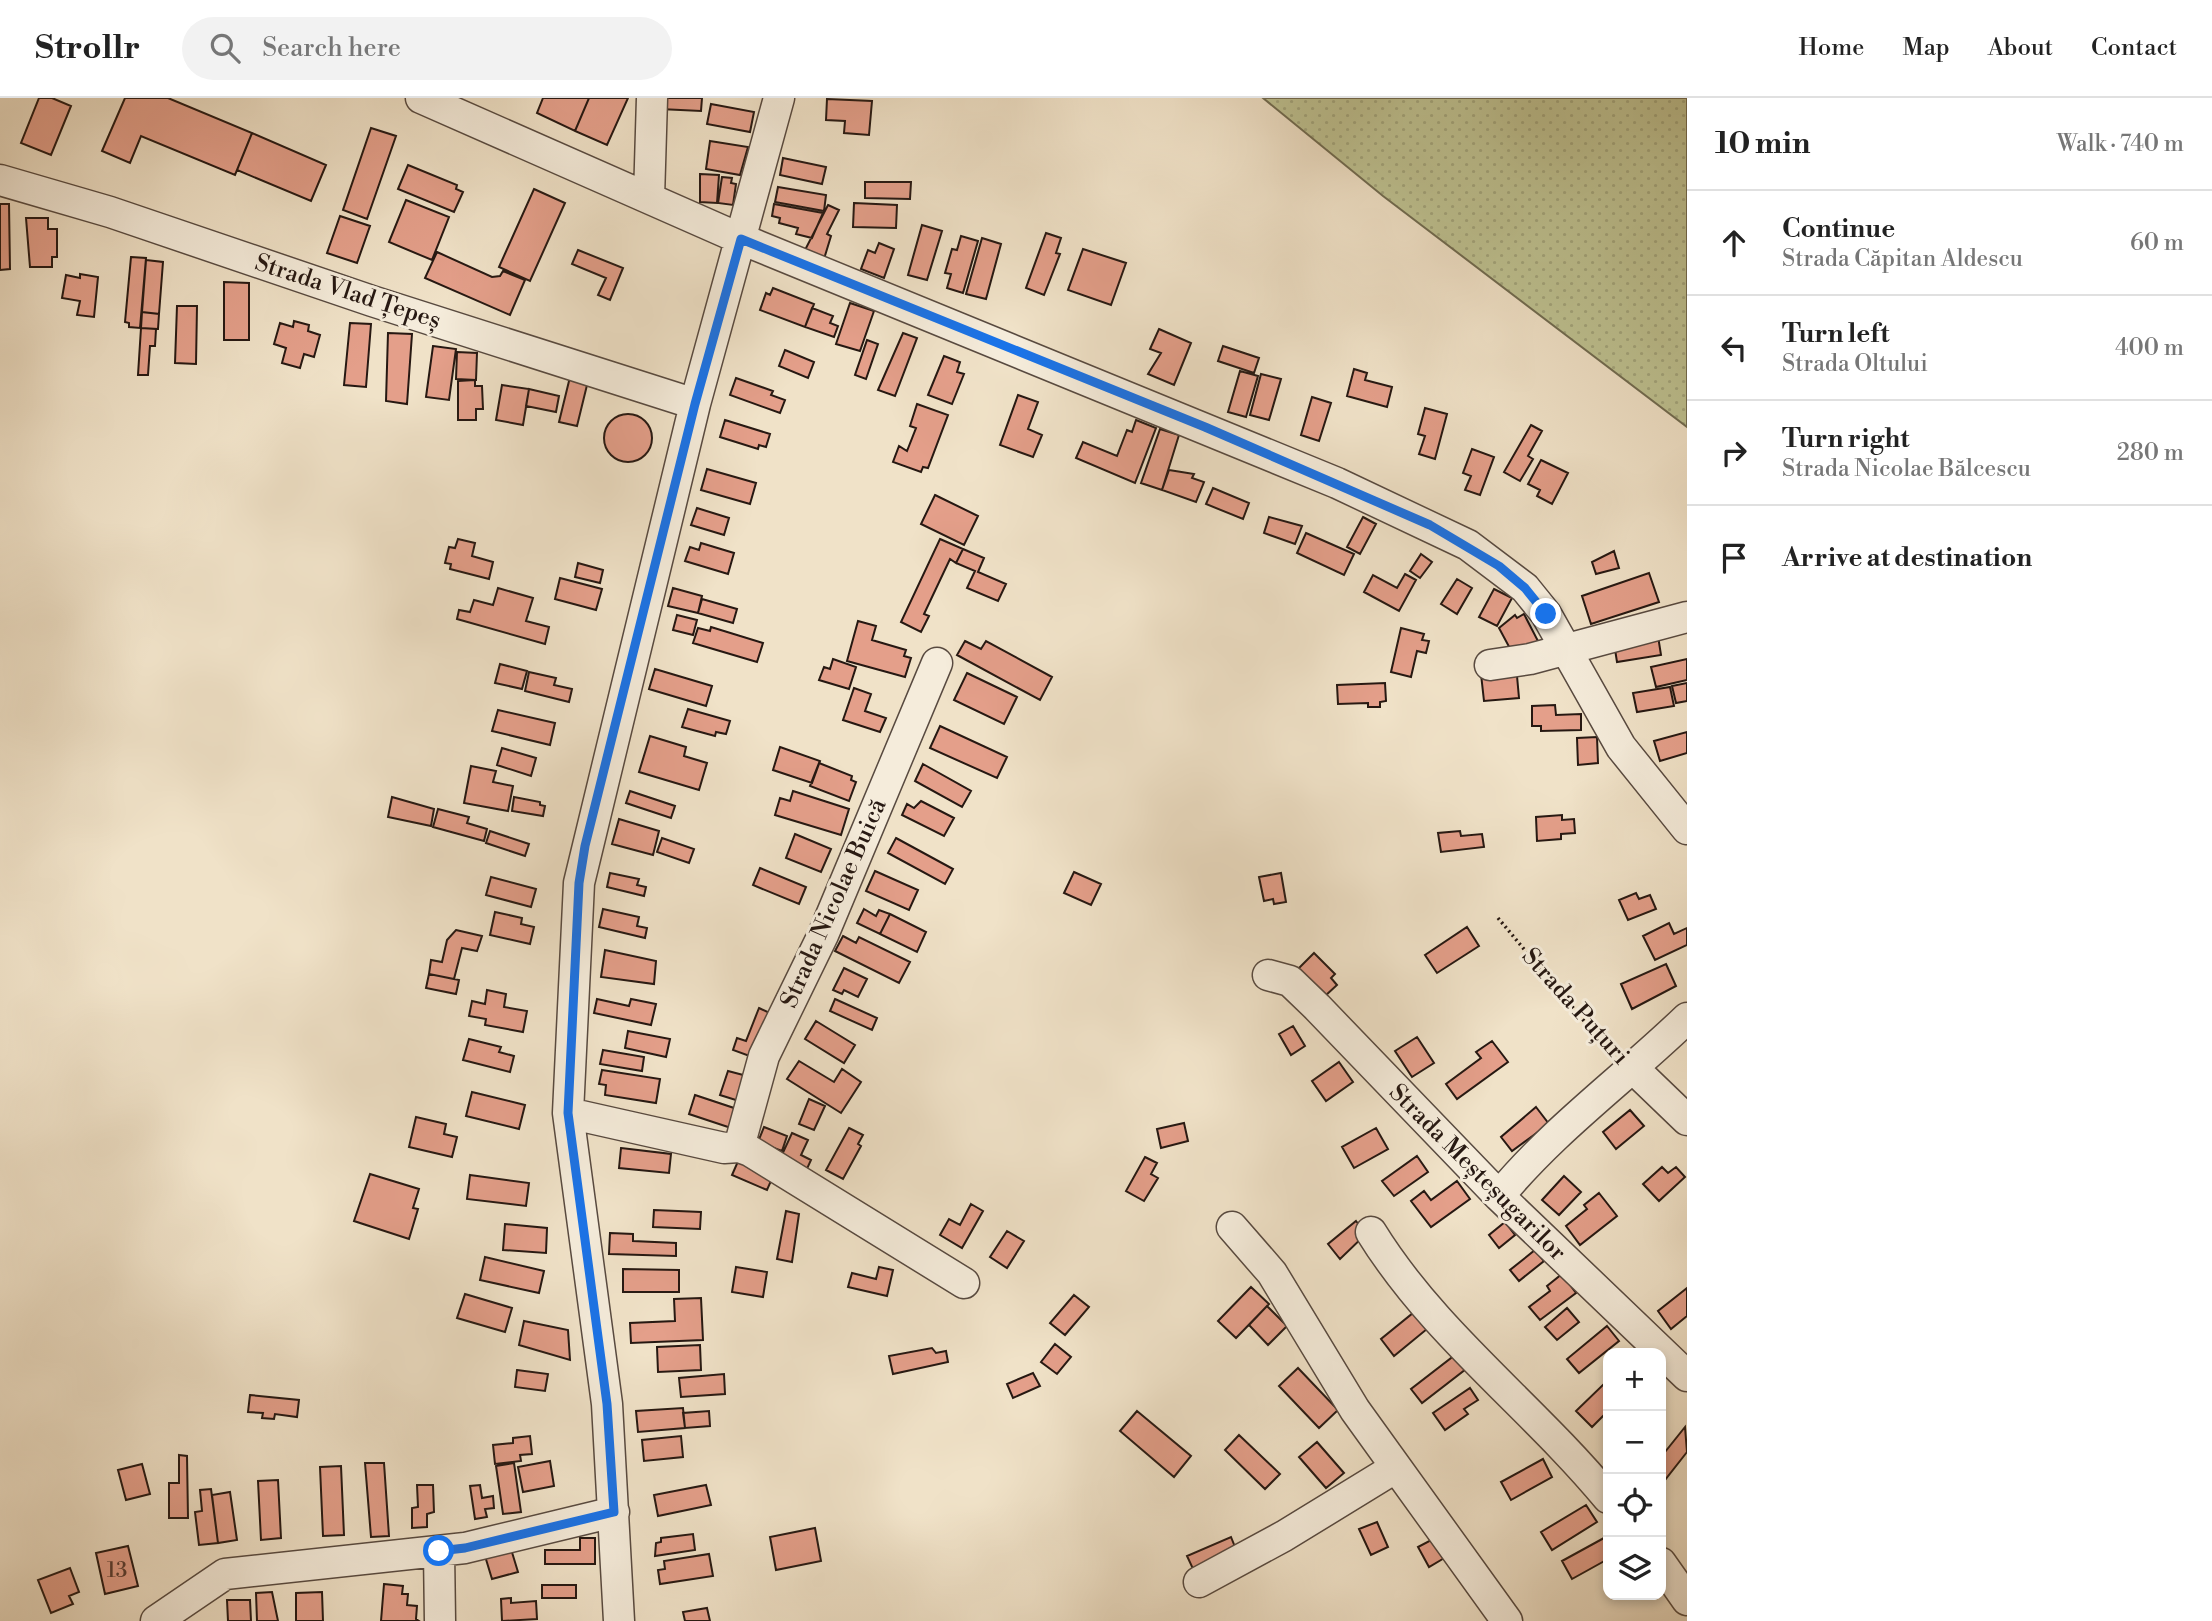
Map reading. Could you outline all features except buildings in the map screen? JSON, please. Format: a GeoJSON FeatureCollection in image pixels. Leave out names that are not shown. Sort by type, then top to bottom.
{"type":"FeatureCollection","features":[{"type":"Feature","properties":{"kind":"street"},"geometry":{"type":"LineString","coordinates":[[421,98],[741,239],[1205,427],[1430,525],[1468,545],[1525,588],[1566,647],[1621,747],[1687,830]]}},
{"type":"Feature","properties":{"kind":"street"},"geometry":{"type":"LineString","coordinates":[[649,198],[652,98]]}},
{"type":"Feature","properties":{"kind":"street"},"geometry":{"type":"LineString","coordinates":[[619,1621],[607,1404],[568,1113],[575,917],[585,846],[695,404],[779,98]]}},
{"type":"Feature","properties":{"kind":"street","name":"Strada Vlad Țepeș"},"geometry":{"type":"LineString","coordinates":[[0,180],[110,212],[372,301],[695,404]]}},
{"type":"Feature","properties":{"kind":"street"},"geometry":{"type":"LineString","coordinates":[[1490,665],[1530,659],[1566,647],[1687,617]]}},
{"type":"Feature","properties":{"kind":"street","name":"Strada Nicolae Buică"},"geometry":{"type":"LineString","coordinates":[[739,1147],[764,1056],[822,935],[937,663]]}},
{"type":"Feature","properties":{"kind":"street","name":"Strada Meșteșugarilor"},"geometry":{"type":"LineString","coordinates":[[1268,975],[1290,981],[1499,1196],[1687,1376]]}},
{"type":"Feature","properties":{"kind":"street"},"geometry":{"type":"LineString","coordinates":[[1499,1196],[1562,1129],[1634,1069],[1687,1018]]}},
{"type":"Feature","properties":{"kind":"street","name":"Strada Puțuri"},"geometry":{"type":"LineString","coordinates":[[1634,1069],[1687,1121]]}},
{"type":"Feature","properties":{"kind":"street"},"geometry":{"type":"LineString","coordinates":[[568,1113],[724,1148],[739,1147],[964,1283]]}},
{"type":"Feature","properties":{"kind":"street"},"geometry":{"type":"LineString","coordinates":[[1233,1227],[1272,1273],[1355,1410],[1507,1621]]}},
{"type":"Feature","properties":{"kind":"street"},"geometry":{"type":"LineString","coordinates":[[1371,1232],[1390,1262],[1443,1328],[1545,1428],[1603,1492]]}},
{"type":"Feature","properties":{"kind":"street"},"geometry":{"type":"LineString","coordinates":[[1199,1582],[1283,1536],[1395,1468]]}},
{"type":"Feature","properties":{"kind":"street"},"geometry":{"type":"LineString","coordinates":[[156,1621],[225,1574],[465,1548],[614,1512]]}},
{"type":"Feature","properties":{"kind":"street"},"geometry":{"type":"LineString","coordinates":[[439,1551],[440,1621]]}},
{"type":"Feature","properties":{"kind":"street"},"geometry":{"type":"LineString","coordinates":[[1666,1570],[1687,1600]]}},
{"type":"Feature","properties":{"kind":"path","name":"Strada Puțuri"},"geometry":{"type":"LineString","coordinates":[[1498,918],[1595,1034],[1634,1069]]}},
{"type":"Feature","properties":{"kind":"green space"},"geometry":{"type":"Polygon","coordinates":[[[1263,98],[1687,98],[1687,427],[1383,196],[1263,98]]]}},
{"type":"Feature","properties":{"kind":"route"},"geometry":{"type":"LineString","coordinates":[[439,1551],[465,1548],[614,1512],[607,1404],[570,1145],[568,1113],[575,917],[585,846],[695,404],[741,239],[1205,427],[1430,525],[1468,545],[1499,566],[1525,588],[1546,614]]}}]}
